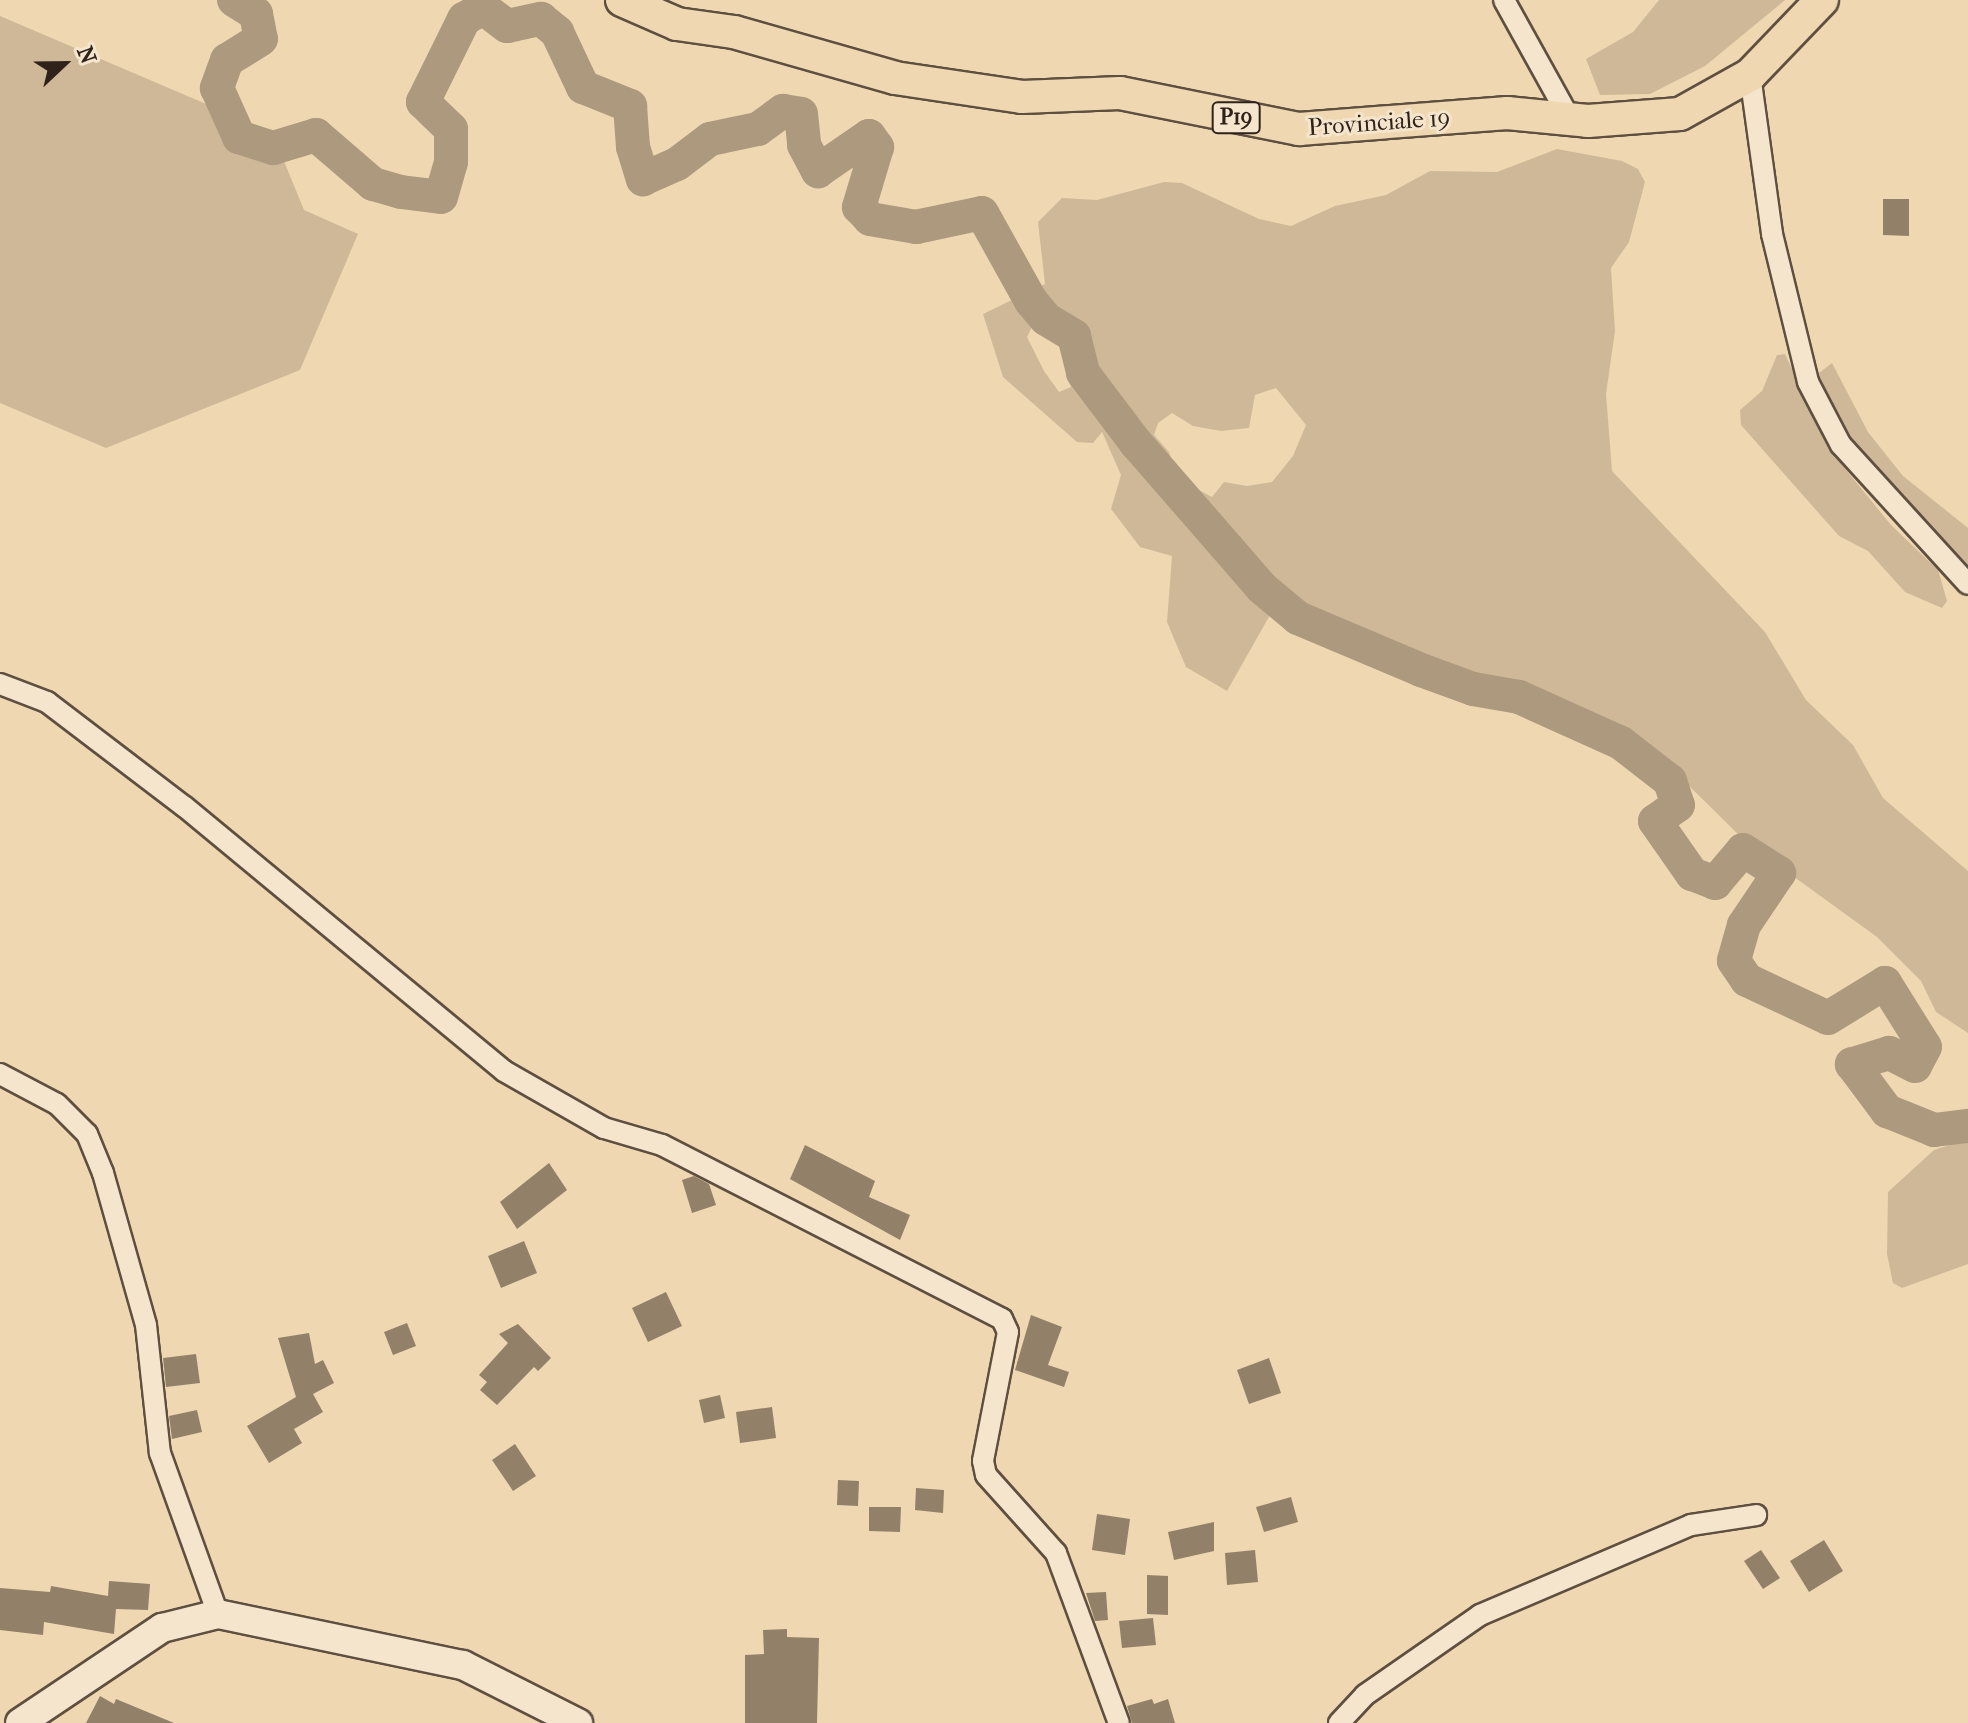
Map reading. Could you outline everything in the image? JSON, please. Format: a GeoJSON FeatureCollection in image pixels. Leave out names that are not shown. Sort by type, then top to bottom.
{"type":"FeatureCollection","features":[{"type":"Feature","properties":{"kind":"main road","name":"Provinciale 19"},"geometry":{"type":"LineString","coordinates":[[622,0],[677,24],[734,32],[895,78],[971,92],[1022,97],[1120,93],[1299,129],[1507,113],[1637,121],[1680,114],[1750,75],[1822,0]]}},
{"type":"Feature","properties":{"kind":"street"},"geometry":{"type":"LineString","coordinates":[[1504,0],[1570,119]]}},
{"type":"Feature","properties":{"kind":"street"},"geometry":{"type":"LineString","coordinates":[[1750,75],[1772,234],[1808,382],[1841,445],[1968,584]]}},
{"type":"Feature","properties":{"kind":"street"},"geometry":{"type":"LineString","coordinates":[[0,684],[47,702],[185,807],[504,1071],[604,1128],[662,1145],[1002,1319],[1008,1332],[983,1461],[986,1475],[1056,1553],[1119,1723]]}},
{"type":"Feature","properties":{"kind":"street"},"geometry":{"type":"LineString","coordinates":[[0,1074],[57,1104],[87,1134],[103,1173],[146,1325],[160,1453],[218,1614]]}},
{"type":"Feature","properties":{"kind":"street"},"geometry":{"type":"LineString","coordinates":[[1339,1723],[1365,1695],[1503,1603],[1691,1525],[1756,1515]]}},
{"type":"Feature","properties":{"kind":"street"},"geometry":{"type":"LineString","coordinates":[[20,1723],[162,1628],[218,1614],[463,1665],[578,1723]]}},
{"type":"Feature","properties":{"kind":"shaded area"},"geometry":{"type":"Polygon","coordinates":[[[1659,0],[1785,0],[1705,66],[1650,94],[1600,95],[1586,59],[1633,32],[1659,0]]]}},
{"type":"Feature","properties":{"kind":"shaded area"},"geometry":{"type":"Polygon","coordinates":[[[0,16],[272,132],[304,210],[358,234],[300,370],[106,448],[0,403],[0,16]]]}},
{"type":"Feature","properties":{"kind":"shaded area"},"geometry":{"type":"Polygon","coordinates":[[[1557,149],[1622,161],[1638,169],[1645,182],[1629,242],[1611,268],[1615,331],[1606,394],[1612,471],[1765,632],[1806,700],[1853,745],[1883,798],[1968,871],[1968,1033],[1936,1012],[1921,981],[1877,937],[1746,842],[1675,772],[1592,717],[1446,670],[1299,607],[1270,615],[1227,691],[1186,667],[1167,622],[1172,556],[1140,547],[1111,509],[1121,475],[1102,432],[1093,443],[1077,442],[1003,377],[983,314],[1045,284],[1038,222],[1062,198],[1097,200],[1164,182],[1182,183],[1259,219],[1291,226],[1335,206],[1386,195],[1430,171],[1497,172],[1557,149]],[[1033,325],[1027,337],[1044,371],[1059,392],[1071,387],[1061,341],[1033,325]],[[1276,388],[1255,395],[1249,428],[1221,431],[1193,426],[1172,413],[1158,423],[1154,435],[1169,452],[1178,479],[1212,497],[1224,482],[1247,486],[1272,482],[1293,456],[1306,425],[1276,388]]]}},
{"type":"Feature","properties":{"kind":"shaded area"},"geometry":{"type":"Polygon","coordinates":[[[1785,354],[1829,449],[1891,525],[1938,570],[1947,601],[1942,608],[1905,592],[1868,551],[1839,536],[1741,425],[1740,410],[1762,391],[1777,355],[1785,354]]]}},
{"type":"Feature","properties":{"kind":"shaded area"},"geometry":{"type":"Polygon","coordinates":[[[1832,363],[1868,432],[1903,476],[1968,528],[1968,575],[1848,445],[1820,390],[1819,373],[1832,363]]]}},
{"type":"Feature","properties":{"kind":"shaded area"},"geometry":{"type":"Polygon","coordinates":[[[1968,1139],[1968,1264],[1902,1288],[1893,1283],[1887,1254],[1888,1192],[1934,1150],[1968,1139]]]}},
{"type":"Feature","properties":{"kind":"building"},"geometry":{"type":"Polygon","coordinates":[[[1883,199],[1909,199],[1909,236],[1883,235],[1883,199]]]}},
{"type":"Feature","properties":{"kind":"building"},"geometry":{"type":"Polygon","coordinates":[[[805,1145],[875,1181],[869,1197],[910,1215],[900,1240],[790,1179],[805,1145]]]}},
{"type":"Feature","properties":{"kind":"building"},"geometry":{"type":"Polygon","coordinates":[[[549,1163],[567,1190],[517,1229],[500,1202],[549,1163]]]}},
{"type":"Feature","properties":{"kind":"building"},"geometry":{"type":"Polygon","coordinates":[[[694,1176],[709,1184],[716,1205],[692,1213],[682,1180],[694,1176]]]}},
{"type":"Feature","properties":{"kind":"building"},"geometry":{"type":"Polygon","coordinates":[[[524,1241],[537,1273],[501,1288],[488,1256],[524,1241]]]}},
{"type":"Feature","properties":{"kind":"building"},"geometry":{"type":"Polygon","coordinates":[[[666,1292],[682,1326],[648,1342],[632,1308],[666,1292]]]}},
{"type":"Feature","properties":{"kind":"building"},"geometry":{"type":"Polygon","coordinates":[[[1031,1315],[1062,1327],[1048,1365],[1069,1372],[1064,1387],[1015,1370],[1031,1315]]]}},
{"type":"Feature","properties":{"kind":"building"},"geometry":{"type":"Polygon","coordinates":[[[407,1323],[416,1346],[393,1355],[384,1332],[407,1323]]]}},
{"type":"Feature","properties":{"kind":"building"},"geometry":{"type":"Polygon","coordinates":[[[518,1324],[551,1358],[538,1371],[534,1367],[497,1405],[480,1390],[487,1382],[479,1375],[508,1343],[499,1334],[518,1324]]]}},
{"type":"Feature","properties":{"kind":"building"},"geometry":{"type":"Polygon","coordinates":[[[309,1333],[315,1364],[323,1360],[334,1383],[313,1394],[323,1412],[294,1429],[302,1443],[269,1463],[247,1426],[296,1397],[278,1338],[309,1333]]]}},
{"type":"Feature","properties":{"kind":"building"},"geometry":{"type":"Polygon","coordinates":[[[196,1354],[200,1383],[166,1387],[163,1358],[196,1354]]]}},
{"type":"Feature","properties":{"kind":"building"},"geometry":{"type":"Polygon","coordinates":[[[1269,1358],[1281,1393],[1249,1404],[1237,1370],[1269,1358]]]}},
{"type":"Feature","properties":{"kind":"building"},"geometry":{"type":"Polygon","coordinates":[[[720,1395],[725,1418],[704,1423],[699,1400],[720,1395]]]}},
{"type":"Feature","properties":{"kind":"building"},"geometry":{"type":"Polygon","coordinates":[[[772,1407],[776,1438],[740,1443],[736,1412],[772,1407]]]}},
{"type":"Feature","properties":{"kind":"building"},"geometry":{"type":"Polygon","coordinates":[[[197,1410],[202,1432],[172,1439],[169,1416],[197,1410]]]}},
{"type":"Feature","properties":{"kind":"building"},"geometry":{"type":"Polygon","coordinates":[[[515,1444],[536,1476],[513,1491],[492,1460],[515,1444]]]}},
{"type":"Feature","properties":{"kind":"building"},"geometry":{"type":"Polygon","coordinates":[[[838,1480],[859,1481],[858,1506],[837,1505],[838,1480]]]}},
{"type":"Feature","properties":{"kind":"building"},"geometry":{"type":"Polygon","coordinates":[[[916,1488],[944,1490],[943,1513],[915,1510],[916,1488]]]}},
{"type":"Feature","properties":{"kind":"building"},"geometry":{"type":"Polygon","coordinates":[[[1291,1497],[1298,1522],[1264,1532],[1256,1507],[1291,1497]]]}},
{"type":"Feature","properties":{"kind":"building"},"geometry":{"type":"Polygon","coordinates":[[[869,1507],[901,1507],[900,1532],[869,1531],[869,1507]]]}},
{"type":"Feature","properties":{"kind":"building"},"geometry":{"type":"Polygon","coordinates":[[[1097,1514],[1130,1519],[1125,1555],[1092,1550],[1097,1514]]]}},
{"type":"Feature","properties":{"kind":"building"},"geometry":{"type":"Polygon","coordinates":[[[1214,1522],[1214,1551],[1174,1560],[1168,1532],[1214,1522]]]}},
{"type":"Feature","properties":{"kind":"building"},"geometry":{"type":"Polygon","coordinates":[[[1824,1540],[1843,1571],[1809,1592],[1790,1561],[1824,1540]]]}},
{"type":"Feature","properties":{"kind":"building"},"geometry":{"type":"Polygon","coordinates":[[[1255,1550],[1258,1582],[1227,1585],[1225,1553],[1255,1550]]]}},
{"type":"Feature","properties":{"kind":"building"},"geometry":{"type":"Polygon","coordinates":[[[1761,1550],[1780,1578],[1763,1589],[1744,1561],[1761,1550]]]}},
{"type":"Feature","properties":{"kind":"building"},"geometry":{"type":"Polygon","coordinates":[[[1147,1575],[1168,1576],[1168,1615],[1147,1614],[1147,1575]]]}},
{"type":"Feature","properties":{"kind":"building"},"geometry":{"type":"Polygon","coordinates":[[[109,1581],[150,1584],[148,1610],[116,1609],[114,1634],[44,1622],[43,1635],[0,1630],[0,1588],[50,1592],[51,1586],[108,1596],[109,1581]]]}},
{"type":"Feature","properties":{"kind":"building"},"geometry":{"type":"Polygon","coordinates":[[[1106,1592],[1108,1620],[1095,1621],[1086,1593],[1106,1592]]]}},
{"type":"Feature","properties":{"kind":"building"},"geometry":{"type":"Polygon","coordinates":[[[1153,1618],[1156,1645],[1122,1648],[1119,1621],[1153,1618]]]}},
{"type":"Feature","properties":{"kind":"building"},"geometry":{"type":"Polygon","coordinates":[[[787,1629],[787,1637],[819,1638],[817,1723],[745,1723],[745,1655],[764,1654],[763,1630],[787,1629]]]}},
{"type":"Feature","properties":{"kind":"building"},"geometry":{"type":"Polygon","coordinates":[[[100,1696],[114,1704],[116,1699],[174,1723],[86,1723],[100,1696]]]}},
{"type":"Feature","properties":{"kind":"building"},"geometry":{"type":"Polygon","coordinates":[[[1152,1699],[1154,1704],[1168,1699],[1175,1723],[1132,1723],[1127,1706],[1152,1699]]]}},
{"type":"Feature","properties":{"kind":"waterway"},"geometry":{"type":"LineString","coordinates":[[234,0],[256,14],[261,39],[227,60],[217,88],[239,137],[273,148],[316,135],[373,184],[401,192],[441,197],[451,162],[451,129],[423,102],[464,19],[483,8],[507,26],[541,19],[557,32],[583,87],[630,106],[633,147],[643,179],[677,164],[710,139],[758,129],[783,111],[801,114],[804,145],[818,171],[869,136],[877,147],[859,207],[870,219],[916,227],[982,213],[1031,301],[1046,319],[1074,336],[1083,373],[1136,443],[1262,588],[1298,618],[1473,689],[1519,697],[1621,743],[1670,781],[1678,805],[1655,821],[1692,874],[1715,883],[1743,850],[1779,873],[1744,925],[1734,961],[1747,980],[1828,1018],[1885,983],[1925,1047],[1915,1066],[1889,1053],[1852,1064],[1887,1111],[1934,1130],[1968,1126]]}}]}
